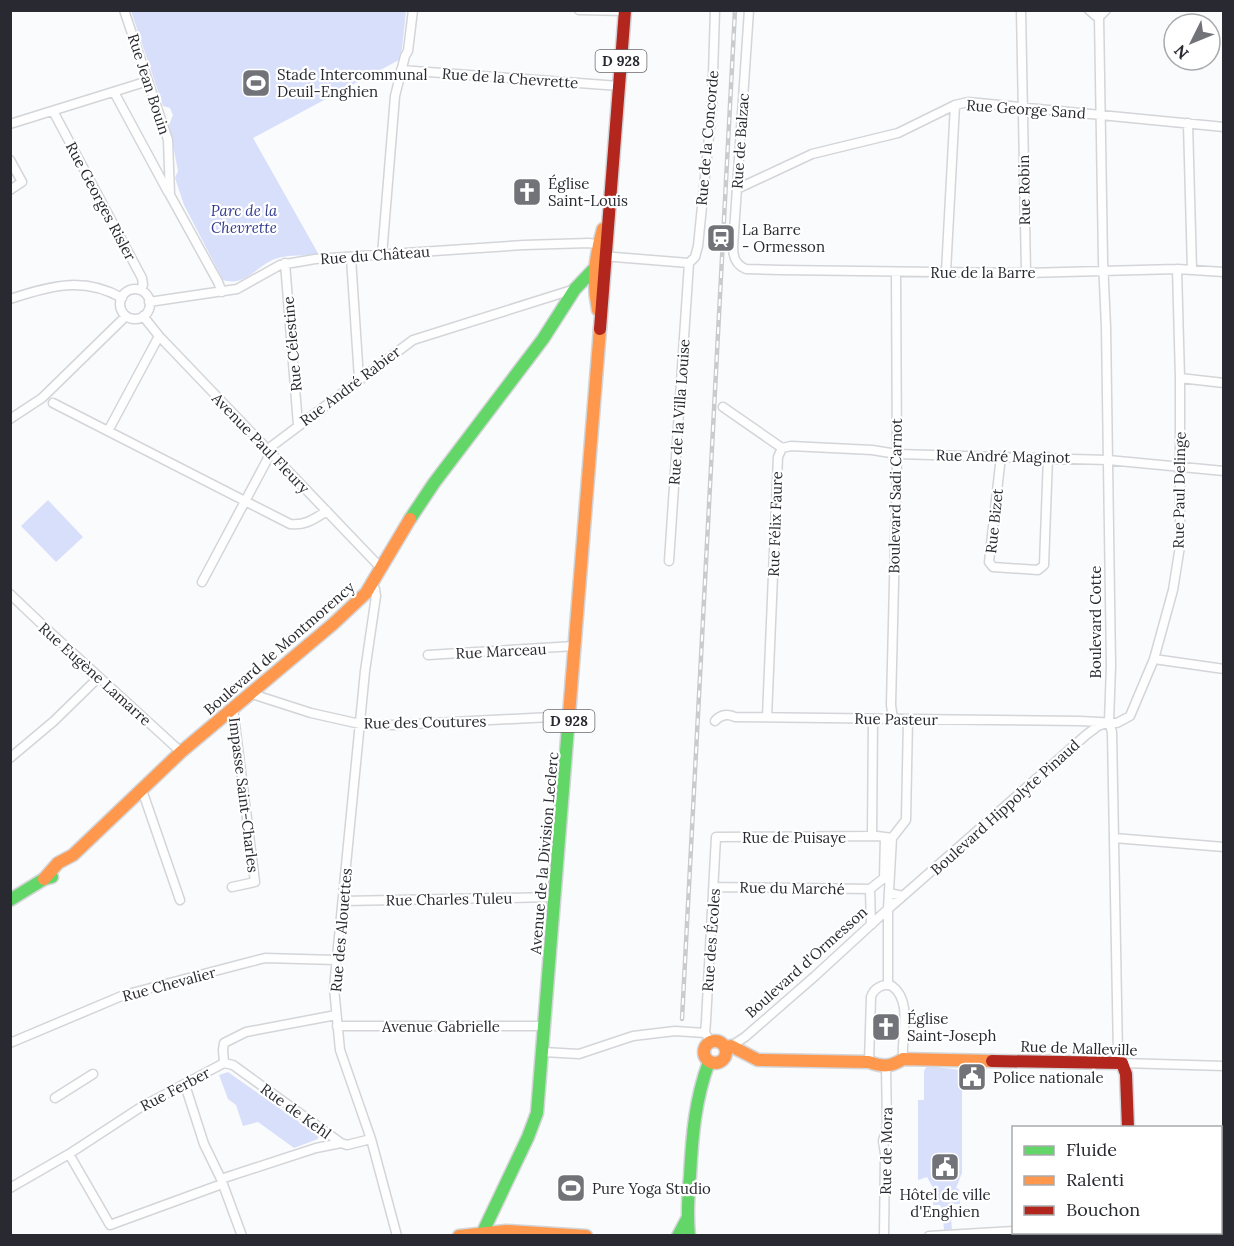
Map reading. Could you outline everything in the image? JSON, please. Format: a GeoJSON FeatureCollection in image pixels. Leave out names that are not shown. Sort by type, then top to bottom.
{"type":"FeatureCollection","features":[{"type":"Feature","properties":{"kind":"main road","name":"D 928"},"geometry":{"type":"LineString","coordinates":[[619,86],[625,11]]}},
{"type":"Feature","properties":{"kind":"main road","name":"Avenue de la Division Leclerc"},"geometry":{"type":"LineString","coordinates":[[588,288],[602,251],[609,207],[619,86]]}},
{"type":"Feature","properties":{"kind":"main road","name":"Avenue de la Division Leclerc"},"geometry":{"type":"LineString","coordinates":[[482,1233],[537,1113],[600,318],[588,288],[602,251]]}},
{"type":"Feature","properties":{"kind":"main road","name":"Boulevard de Montmorency"},"geometry":{"type":"LineString","coordinates":[[10,900],[63,869],[73,855],[181,752],[360,599],[372,584],[434,483],[543,339],[588,288],[594,270]]}},
{"type":"Feature","properties":{"kind":"main road"},"geometry":{"type":"LineString","coordinates":[[728,1047],[723,1061],[709,1062],[705,1057],[704,1051],[708,1037],[758,1060],[869,1062],[886,1067]]}},
{"type":"Feature","properties":{"kind":"main road","name":"Rue de Malleville"},"geometry":{"type":"LineString","coordinates":[[886,1067],[903,1059],[1122,1063]]}},
{"type":"Feature","properties":{"kind":"main road"},"geometry":{"type":"LineString","coordinates":[[689,1236],[687,1219],[696,1114],[702,1078],[709,1062]]}},
{"type":"Feature","properties":{"kind":"main road","name":"Boulevard Cotte"},"geometry":{"type":"LineString","coordinates":[[1122,1063],[1126,1074],[1128,1126]]}},
{"type":"Feature","properties":{"kind":"main road"},"geometry":{"type":"LineString","coordinates":[[678,1236],[687,1219]]}},
{"type":"Feature","properties":{"kind":"main road"},"geometry":{"type":"LineString","coordinates":[[459,1236],[482,1233],[586,1236]]}},
{"type":"Feature","properties":{"kind":"street","name":"Rue Jean Bouin"},"geometry":{"type":"LineString","coordinates":[[124,10],[168,141],[170,195]]}},
{"type":"Feature","properties":{"kind":"street"},"geometry":{"type":"LineString","coordinates":[[382,255],[395,96],[408,51],[412,10]]}},
{"type":"Feature","properties":{"kind":"street"},"geometry":{"type":"LineString","coordinates":[[579,10],[625,11]]}},
{"type":"Feature","properties":{"kind":"street","name":"Rue de la Concorde"},"geometry":{"type":"LineString","coordinates":[[689,263],[697,252],[712,106],[715,10]]}},
{"type":"Feature","properties":{"kind":"street","name":"Rue de Balzac"},"geometry":{"type":"LineString","coordinates":[[742,267],[733,255],[749,10]]}},
{"type":"Feature","properties":{"kind":"street","name":"Rue Robin"},"geometry":{"type":"LineString","coordinates":[[1020,10],[1026,273]]}},
{"type":"Feature","properties":{"kind":"street"},"geometry":{"type":"LineString","coordinates":[[1089,10],[1093,15],[1102,13]]}},
{"type":"Feature","properties":{"kind":"street","name":"Boulevard Cotte"},"geometry":{"type":"LineString","coordinates":[[1102,13],[1100,114],[1108,460],[1111,666],[1109,722],[1112,732],[1119,1056],[1122,1063]]}},
{"type":"Feature","properties":{"kind":"street","name":"Rue de la Chevrette"},"geometry":{"type":"LineString","coordinates":[[401,70],[619,86]]}},
{"type":"Feature","properties":{"kind":"street"},"geometry":{"type":"LineString","coordinates":[[10,124],[148,81]]}},
{"type":"Feature","properties":{"kind":"street","name":"Rue Jean Bouin"},"geometry":{"type":"LineString","coordinates":[[114,92],[222,292]]}},
{"type":"Feature","properties":{"kind":"street","name":"Rue George Sand"},"geometry":{"type":"LineString","coordinates":[[737,189],[812,154],[898,133],[955,105],[968,102],[1224,127]]}},
{"type":"Feature","properties":{"kind":"street"},"geometry":{"type":"LineString","coordinates":[[946,272],[955,105]]}},
{"type":"Feature","properties":{"kind":"street","name":"Rue Georges Risler"},"geometry":{"type":"LineString","coordinates":[[53,111],[142,279],[143,285],[140,290]]}},
{"type":"Feature","properties":{"kind":"street"},"geometry":{"type":"LineString","coordinates":[[1188,123],[1192,270]]}},
{"type":"Feature","properties":{"kind":"street"},"geometry":{"type":"LineString","coordinates":[[10,160],[22,182],[10,190]]}},
{"type":"Feature","properties":{"kind":"street","name":"Rue du Château"},"geometry":{"type":"LineString","coordinates":[[149,302],[237,289],[285,264],[382,255],[577,243],[602,251],[689,263]]}},
{"type":"Feature","properties":{"kind":"street"},"geometry":{"type":"LineString","coordinates":[[351,258],[359,379]]}},
{"type":"Feature","properties":{"kind":"street","name":"Rue de la Villa Louise"},"geometry":{"type":"LineString","coordinates":[[669,561],[689,263]]}},
{"type":"Feature","properties":{"kind":"street","name":"Rue Célestine"},"geometry":{"type":"LineString","coordinates":[[285,264],[298,425]]}},
{"type":"Feature","properties":{"kind":"street","name":"Rue de la Barre"},"geometry":{"type":"LineString","coordinates":[[742,267],[746,269],[896,272],[1026,273],[1177,269],[1224,272]]}},
{"type":"Feature","properties":{"kind":"street","name":"Rue Paul Delinge"},"geometry":{"type":"LineString","coordinates":[[1109,722],[1117,723],[1130,716],[1154,659],[1173,590],[1180,546],[1180,378],[1177,269]]}},
{"type":"Feature","properties":{"kind":"street","name":"Boulevard Sadi Carnot"},"geometry":{"type":"LineString","coordinates":[[892,719],[897,454],[896,272]]}},
{"type":"Feature","properties":{"kind":"street"},"geometry":{"type":"LineString","coordinates":[[10,299],[46,287],[71,284],[103,289],[122,298]]}},
{"type":"Feature","properties":{"kind":"street","name":"Rue André Rabier"},"geometry":{"type":"LineString","coordinates":[[269,450],[298,425],[413,340],[588,288]]}},
{"type":"Feature","properties":{"kind":"street"},"geometry":{"type":"LineString","coordinates":[[140,290],[147,295],[148,310],[143,316],[135,319],[126,316],[120,306],[122,298],[128,291],[140,290]]}},
{"type":"Feature","properties":{"kind":"street"},"geometry":{"type":"LineString","coordinates":[[10,419],[42,398],[126,316]]}},
{"type":"Feature","properties":{"kind":"street","name":"Avenue Paul Fleury"},"geometry":{"type":"LineString","coordinates":[[143,316],[159,336],[381,568]]}},
{"type":"Feature","properties":{"kind":"street"},"geometry":{"type":"LineString","coordinates":[[108,431],[159,336]]}},
{"type":"Feature","properties":{"kind":"street"},"geometry":{"type":"LineString","coordinates":[[1180,378],[1224,382]]}},
{"type":"Feature","properties":{"kind":"street"},"geometry":{"type":"LineString","coordinates":[[52,403],[290,524],[299,525],[327,511]]}},
{"type":"Feature","properties":{"kind":"street"},"geometry":{"type":"LineString","coordinates":[[723,407],[782,448],[791,446],[872,450],[897,454]]}},
{"type":"Feature","properties":{"kind":"street","name":"Rue Félix Faure"},"geometry":{"type":"LineString","coordinates":[[767,717],[778,457],[782,448]]}},
{"type":"Feature","properties":{"kind":"street"},"geometry":{"type":"LineString","coordinates":[[202,582],[267,460],[269,450]]}},
{"type":"Feature","properties":{"kind":"street","name":"Rue André Maginot"},"geometry":{"type":"LineString","coordinates":[[897,454],[1108,460],[1224,471]]}},
{"type":"Feature","properties":{"kind":"street","name":"Rue Bizet"},"geometry":{"type":"LineString","coordinates":[[1001,456],[989,562],[993,567],[1038,570],[1044,565],[1048,457]]}},
{"type":"Feature","properties":{"kind":"street","name":"Rue des Alouettes"},"geometry":{"type":"LineString","coordinates":[[372,584],[376,596],[360,724],[334,988],[340,1050],[371,1139],[397,1236]]}},
{"type":"Feature","properties":{"kind":"street","name":"Rue Eugène Lamarre"},"geometry":{"type":"LineString","coordinates":[[10,594],[181,752]]}},
{"type":"Feature","properties":{"kind":"street","name":"Rue Marceau"},"geometry":{"type":"LineString","coordinates":[[428,655],[575,646]]}},
{"type":"Feature","properties":{"kind":"street"},"geometry":{"type":"LineString","coordinates":[[1154,659],[1224,669]]}},
{"type":"Feature","properties":{"kind":"street"},"geometry":{"type":"LineString","coordinates":[[10,758],[99,677]]}},
{"type":"Feature","properties":{"kind":"street","name":"Rue des Coutures"},"geometry":{"type":"LineString","coordinates":[[249,693],[311,713],[360,724],[395,726],[570,716]]}},
{"type":"Feature","properties":{"kind":"street","name":"Impasse Saint-Charles"},"geometry":{"type":"LineString","coordinates":[[232,887],[255,882],[233,708]]}},
{"type":"Feature","properties":{"kind":"street","name":"Rue Pasteur"},"geometry":{"type":"LineString","coordinates":[[715,721],[722,715],[1109,722]]}},
{"type":"Feature","properties":{"kind":"street"},"geometry":{"type":"LineString","coordinates":[[872,837],[873,719]]}},
{"type":"Feature","properties":{"kind":"street"},"geometry":{"type":"LineString","coordinates":[[888,838],[906,820],[908,719]]}},
{"type":"Feature","properties":{"kind":"street"},"geometry":{"type":"LineString","coordinates":[[1080,721],[1086,735]]}},
{"type":"Feature","properties":{"kind":"street","name":"Boulevard Hippolyte Pinaud"},"geometry":{"type":"LineString","coordinates":[[888,909],[1086,735],[1098,726],[1109,722]]}},
{"type":"Feature","properties":{"kind":"street"},"geometry":{"type":"LineString","coordinates":[[141,790],[180,900]]}},
{"type":"Feature","properties":{"kind":"street","name":"Rue de Puisaye"},"geometry":{"type":"LineString","coordinates":[[716,837],[888,838]]}},
{"type":"Feature","properties":{"kind":"street","name":"Rue des Écoles"},"geometry":{"type":"LineString","coordinates":[[708,1037],[716,837]]}},
{"type":"Feature","properties":{"kind":"street","name":"Boulevard d'Ormesson"},"geometry":{"type":"LineString","coordinates":[[728,1047],[745,1037],[888,909],[888,838]]}},
{"type":"Feature","properties":{"kind":"street"},"geometry":{"type":"LineString","coordinates":[[1114,838],[1224,847]]}},
{"type":"Feature","properties":{"kind":"street"},"geometry":{"type":"LineString","coordinates":[[887,878],[870,894],[873,923],[888,928]]}},
{"type":"Feature","properties":{"kind":"street","name":"Rue du Marché"},"geometry":{"type":"LineString","coordinates":[[714,887],[889,893]]}},
{"type":"Feature","properties":{"kind":"street"},"geometry":{"type":"LineString","coordinates":[[889,893],[903,896]]}},
{"type":"Feature","properties":{"kind":"street","name":"Rue Charles Tuleu"},"geometry":{"type":"LineString","coordinates":[[343,901],[555,897]]}},
{"type":"Feature","properties":{"kind":"street"},"geometry":{"type":"LineString","coordinates":[[888,909],[888,985]]}},
{"type":"Feature","properties":{"kind":"street","name":"Rue Chevalier"},"geometry":{"type":"LineString","coordinates":[[10,1043],[124,995],[265,958],[336,960]]}},
{"type":"Feature","properties":{"kind":"street"},"geometry":{"type":"LineString","coordinates":[[869,1062],[871,997],[878,988],[888,985],[896,989],[902,997],[903,1059]]}},
{"type":"Feature","properties":{"kind":"street","name":"Rue Ferber"},"geometry":{"type":"LineString","coordinates":[[10,1188],[69,1154],[141,1107],[224,1063],[224,1043],[246,1032],[336,1015]]}},
{"type":"Feature","properties":{"kind":"street","name":"Avenue Gabrielle"},"geometry":{"type":"LineString","coordinates":[[337,1026],[545,1026]]}},
{"type":"Feature","properties":{"kind":"street"},"geometry":{"type":"LineString","coordinates":[[543,1052],[579,1054],[633,1036],[675,1031],[708,1037]]}},
{"type":"Feature","properties":{"kind":"street","name":"Rue de Kehl"},"geometry":{"type":"LineString","coordinates":[[224,1063],[233,1065],[341,1143],[347,1145],[371,1139]]}},
{"type":"Feature","properties":{"kind":"street","name":"Rue de Malleville"},"geometry":{"type":"LineString","coordinates":[[1122,1063],[1224,1066]]}},
{"type":"Feature","properties":{"kind":"street","name":"Rue de Mora"},"geometry":{"type":"LineString","coordinates":[[884,1236],[885,1154],[883,1141],[887,1126],[886,1067]]}},
{"type":"Feature","properties":{"kind":"street"},"geometry":{"type":"LineString","coordinates":[[56,1098],[93,1074]]}},
{"type":"Feature","properties":{"kind":"street"},"geometry":{"type":"LineString","coordinates":[[185,1085],[204,1144],[242,1236]]}},
{"type":"Feature","properties":{"kind":"street"},"geometry":{"type":"LineString","coordinates":[[69,1154],[110,1225],[221,1181],[316,1148],[341,1143]]}},
{"type":"Feature","properties":{"kind":"street"},"geometry":{"type":"LineString","coordinates":[[929,1236],[1012,1231]]}},
{"type":"Feature","properties":{"kind":"green space","name":"Stade Intercommunal Deuil-Enghien"},"geometry":{"type":"Polygon","coordinates":[[[131,11],[406,11],[399,60],[253,138],[319,255],[280,257],[238,281],[223,280],[184,205],[175,178],[178,171],[169,125],[173,115],[170,108],[163,106],[131,11]]]}},
{"type":"Feature","properties":{"kind":"green space"},"geometry":{"type":"Polygon","coordinates":[[[48,500],[83,537],[56,562],[21,526],[48,500]]]}},
{"type":"Feature","properties":{"kind":"green space"},"geometry":{"type":"Polygon","coordinates":[[[927,1066],[962,1070],[962,1173],[956,1188],[959,1189],[960,1204],[953,1204],[950,1208],[952,1229],[944,1230],[942,1209],[940,1205],[933,1205],[933,1192],[935,1191],[927,1177],[918,1180],[918,1100],[924,1100],[924,1071],[927,1066]]]}},
{"type":"Feature","properties":{"kind":"green space"},"geometry":{"type":"Polygon","coordinates":[[[228,1072],[319,1136],[318,1139],[294,1148],[258,1122],[243,1126],[236,1105],[228,1099],[219,1075],[228,1072]]]}},
{"type":"Feature","properties":{"kind":"railway"},"geometry":{"type":"LineString","coordinates":[[682,1019],[735,10]]}},
{"type":"Feature","properties":{"kind":"traffic: fast"},"geometry":{"type":"LineString","coordinates":[[410,519],[434,483],[543,339],[575,289],[593,270]]}},
{"type":"Feature","properties":{"kind":"traffic: fast"},"geometry":{"type":"LineString","coordinates":[[481,1236],[537,1113],[568,727]]}},
{"type":"Feature","properties":{"kind":"traffic: fast"},"geometry":{"type":"LineString","coordinates":[[10,900],[44,879],[52,877]]}},
{"type":"Feature","properties":{"kind":"traffic: fast"},"geometry":{"type":"LineString","coordinates":[[689,1236],[688,1198],[693,1133],[700,1090],[709,1062]]}},
{"type":"Feature","properties":{"kind":"traffic: fast"},"geometry":{"type":"LineString","coordinates":[[678,1236],[687,1219]]}},
{"type":"Feature","properties":{"kind":"traffic: slow"},"geometry":{"type":"LineString","coordinates":[[598,310],[595,269],[603,229]]}},
{"type":"Feature","properties":{"kind":"traffic: slow"},"geometry":{"type":"LineString","coordinates":[[568,727],[600,329]]}},
{"type":"Feature","properties":{"kind":"traffic: slow"},"geometry":{"type":"LineString","coordinates":[[44,879],[58,863],[73,855],[181,752],[333,624],[366,593],[410,519]]}},
{"type":"Feature","properties":{"kind":"traffic: slow"},"geometry":{"type":"LineString","coordinates":[[715,1041],[723,1044],[726,1052],[723,1060],[715,1063],[707,1060],[704,1052],[707,1044],[715,1041]]}},
{"type":"Feature","properties":{"kind":"traffic: slow"},"geometry":{"type":"LineString","coordinates":[[726,1048],[731,1046],[758,1060],[869,1062],[878,1065],[894,1064],[903,1059],[992,1061]]}},
{"type":"Feature","properties":{"kind":"traffic: slow"},"geometry":{"type":"LineString","coordinates":[[459,1236],[506,1231],[586,1236]]}},
{"type":"Feature","properties":{"kind":"traffic: jam"},"geometry":{"type":"LineString","coordinates":[[600,329],[625,10]]}},
{"type":"Feature","properties":{"kind":"traffic: jam"},"geometry":{"type":"LineString","coordinates":[[992,1061],[1122,1063],[1126,1074],[1128,1126]]}},
{"type":"Feature","properties":{"kind":"place","name":"Stade Intercommunal Deuil-Enghien"},"geometry":{"type":"Point","coordinates":[256,83]}},
{"type":"Feature","properties":{"kind":"place","name":"Église Saint-Louis"},"geometry":{"type":"Point","coordinates":[527,192]}},
{"type":"Feature","properties":{"kind":"place","name":"La Barre - Ormesson"},"geometry":{"type":"Point","coordinates":[721,238]}},
{"type":"Feature","properties":{"kind":"place","name":"Église Saint-Joseph"},"geometry":{"type":"Point","coordinates":[886,1027]}},
{"type":"Feature","properties":{"kind":"place","name":"Police nationale"},"geometry":{"type":"Point","coordinates":[972,1077]}},
{"type":"Feature","properties":{"kind":"place","name":"Hôtel de ville d'Enghien"},"geometry":{"type":"Point","coordinates":[945,1167]}},
{"type":"Feature","properties":{"kind":"place","name":"Pure Yoga Studio"},"geometry":{"type":"Point","coordinates":[571,1188]}},
{"type":"Feature","properties":{"kind":"park label","name":"Parc de la Chevrette"},"geometry":{"type":"Point","coordinates":[244,218]}}]}
